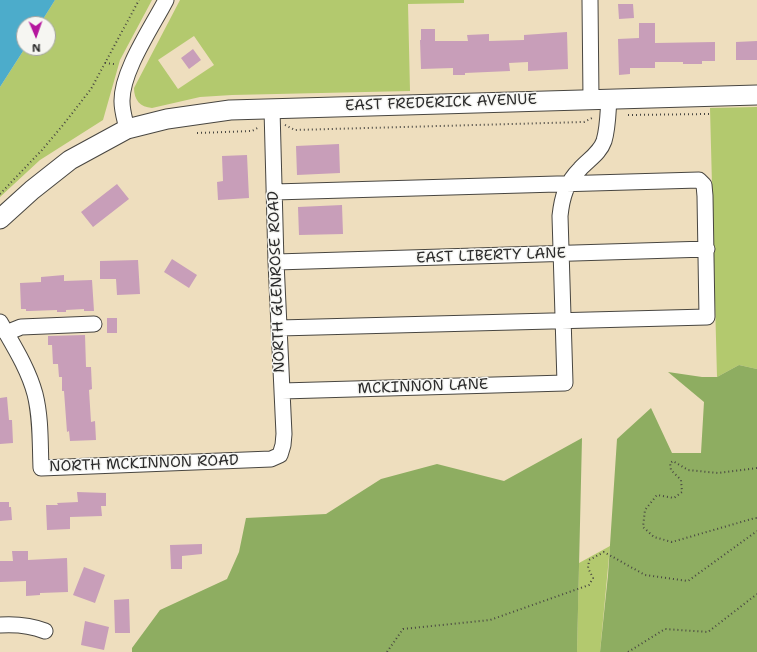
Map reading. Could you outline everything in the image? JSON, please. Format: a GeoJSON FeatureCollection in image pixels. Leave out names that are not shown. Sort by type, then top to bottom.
{"type":"FeatureCollection","features":[{"type":"Feature","properties":{"kind":"main road","name":"EAST FREDERICK AVENUE"},"geometry":{"type":"LineString","coordinates":[[0,219],[30,192],[70,160],[127,129],[167,119],[230,110],[598,104],[757,95]]}},
{"type":"Feature","properties":{"kind":"street"},"geometry":{"type":"LineString","coordinates":[[127,129],[122,102],[124,82],[130,67],[166,0]]}},
{"type":"Feature","properties":{"kind":"street"},"geometry":{"type":"LineString","coordinates":[[563,321],[560,216],[561,200],[568,184],[579,169],[596,154],[604,142],[607,125],[598,104],[590,0]]}},
{"type":"Feature","properties":{"kind":"street","name":"NORTH GLENROSE ROAD"},"geometry":{"type":"LineString","coordinates":[[272,109],[276,262],[284,434],[280,455]]}},
{"type":"Feature","properties":{"kind":"street"},"geometry":{"type":"LineString","coordinates":[[274,192],[699,180],[704,185],[707,317],[279,328]]}},
{"type":"Feature","properties":{"kind":"street","name":"EAST LIBERTY LANE"},"geometry":{"type":"LineString","coordinates":[[276,262],[706,249]]}},
{"type":"Feature","properties":{"kind":"street","name":"MCKINNON LANE"},"geometry":{"type":"LineString","coordinates":[[282,391],[565,383],[563,321]]}},
{"type":"Feature","properties":{"kind":"street"},"geometry":{"type":"LineString","coordinates":[[3,327],[94,324]]}},
{"type":"Feature","properties":{"kind":"street","name":"NORTH MCKINNON ROAD"},"geometry":{"type":"LineString","coordinates":[[3,327],[28,375],[34,394],[39,414],[41,468],[271,459],[280,455]]}},
{"type":"Feature","properties":{"kind":"street"},"geometry":{"type":"LineString","coordinates":[[0,625],[18,624],[32,626],[45,631]]}},
{"type":"Feature","properties":{"kind":"path"},"geometry":{"type":"LineString","coordinates":[[0,194],[19,175],[63,125],[91,89],[139,0]]}},
{"type":"Feature","properties":{"kind":"path"},"geometry":{"type":"LineString","coordinates":[[105,63],[114,64]]}},
{"type":"Feature","properties":{"kind":"path"},"geometry":{"type":"LineString","coordinates":[[284,124],[295,130],[584,122],[598,104]]}},
{"type":"Feature","properties":{"kind":"path"},"geometry":{"type":"LineString","coordinates":[[627,115],[709,114]]}},
{"type":"Feature","properties":{"kind":"path"},"geometry":{"type":"LineString","coordinates":[[197,133],[252,132],[259,126]]}},
{"type":"Feature","properties":{"kind":"path"},"geometry":{"type":"LineString","coordinates":[[757,468],[718,473],[688,470],[673,461],[670,463],[671,470],[682,480],[682,492],[674,498],[657,495],[645,510],[643,527],[654,537],[672,542],[757,518]]}},
{"type":"Feature","properties":{"kind":"path"},"geometry":{"type":"LineString","coordinates":[[387,652],[404,629],[490,620],[589,584],[593,578],[588,568],[589,560],[604,552],[645,575],[688,580],[757,531]]}},
{"type":"Feature","properties":{"kind":"path"},"geometry":{"type":"LineString","coordinates":[[628,652],[665,629],[708,632],[757,594]]}},
{"type":"Feature","properties":{"kind":"green space"},"geometry":{"type":"Polygon","coordinates":[[[55,0],[152,0],[120,60],[103,120],[40,160],[0,197],[0,87],[20,56],[56,56],[56,16],[45,16],[55,0]]]}},
{"type":"Feature","properties":{"kind":"green space"},"geometry":{"type":"Polygon","coordinates":[[[180,0],[464,0],[464,3],[408,4],[410,91],[200,97],[152,108],[144,106],[138,102],[135,96],[134,88],[180,0]],[[194,36],[158,60],[178,89],[214,65],[194,36]]]}},
{"type":"Feature","properties":{"kind":"green space"},"geometry":{"type":"Polygon","coordinates":[[[757,107],[757,369],[739,365],[717,377],[710,108],[757,107]]]}},
{"type":"Feature","properties":{"kind":"green space"},"geometry":{"type":"Polygon","coordinates":[[[739,365],[757,369],[757,652],[600,652],[608,575],[617,439],[651,408],[672,453],[701,453],[704,402],[668,372],[702,377],[717,377],[739,365]]]}},
{"type":"Feature","properties":{"kind":"green space"},"geometry":{"type":"Polygon","coordinates":[[[582,438],[577,652],[132,652],[132,648],[160,610],[227,579],[239,552],[246,518],[326,514],[381,479],[437,464],[504,481],[582,438]]]}},
{"type":"Feature","properties":{"kind":"green space"},"geometry":{"type":"Polygon","coordinates":[[[610,546],[600,652],[577,652],[579,563],[610,546]]]}},
{"type":"Feature","properties":{"kind":"water"},"geometry":{"type":"Polygon","coordinates":[[[0,0],[55,0],[45,16],[16,16],[16,56],[20,56],[0,87],[0,0]]]}},
{"type":"Feature","properties":{"kind":"building"},"geometry":{"type":"Polygon","coordinates":[[[618,4],[633,4],[634,18],[619,19],[618,4]]]}},
{"type":"Feature","properties":{"kind":"building"},"geometry":{"type":"Polygon","coordinates":[[[639,23],[655,23],[655,43],[715,42],[715,61],[702,61],[702,64],[655,62],[655,68],[630,68],[630,74],[619,75],[618,39],[639,38],[639,23]]]}},
{"type":"Feature","properties":{"kind":"building"},"geometry":{"type":"Polygon","coordinates":[[[421,29],[435,29],[435,41],[468,41],[467,35],[489,34],[489,41],[524,40],[524,35],[567,32],[568,69],[528,71],[528,62],[509,63],[510,71],[465,73],[465,75],[453,75],[453,68],[421,69],[421,29]]]}},
{"type":"Feature","properties":{"kind":"building"},"geometry":{"type":"Polygon","coordinates":[[[757,41],[757,60],[736,60],[736,42],[757,41]]]}},
{"type":"Feature","properties":{"kind":"building"},"geometry":{"type":"Polygon","coordinates":[[[193,49],[201,60],[189,69],[181,58],[193,49]]]}},
{"type":"Feature","properties":{"kind":"building"},"geometry":{"type":"Polygon","coordinates":[[[339,144],[340,173],[297,175],[296,146],[339,144]]]}},
{"type":"Feature","properties":{"kind":"building"},"geometry":{"type":"Polygon","coordinates":[[[247,155],[249,198],[218,200],[217,182],[223,181],[222,156],[247,155]]]}},
{"type":"Feature","properties":{"kind":"building"},"geometry":{"type":"Polygon","coordinates":[[[117,184],[129,199],[93,227],[81,212],[117,184]]]}},
{"type":"Feature","properties":{"kind":"building"},"geometry":{"type":"Polygon","coordinates":[[[342,205],[343,234],[299,235],[298,207],[342,205]]]}},
{"type":"Feature","properties":{"kind":"building"},"geometry":{"type":"Polygon","coordinates":[[[172,259],[197,275],[189,288],[164,272],[172,259]]]}},
{"type":"Feature","properties":{"kind":"building"},"geometry":{"type":"Polygon","coordinates":[[[138,260],[140,294],[117,295],[116,279],[100,279],[100,261],[138,260]]]}},
{"type":"Feature","properties":{"kind":"building"},"geometry":{"type":"Polygon","coordinates":[[[64,275],[64,281],[92,280],[94,311],[84,311],[84,309],[57,312],[57,310],[26,311],[26,309],[21,309],[20,283],[41,282],[41,277],[64,275]]]}},
{"type":"Feature","properties":{"kind":"building"},"geometry":{"type":"Polygon","coordinates":[[[107,318],[117,318],[117,333],[107,333],[107,318]]]}},
{"type":"Feature","properties":{"kind":"building"},"geometry":{"type":"Polygon","coordinates":[[[85,335],[86,367],[91,367],[92,389],[89,390],[91,422],[95,421],[96,440],[70,441],[69,431],[67,432],[64,391],[62,391],[62,377],[59,377],[58,364],[53,364],[52,345],[48,345],[48,336],[85,335]]]}},
{"type":"Feature","properties":{"kind":"building"},"geometry":{"type":"Polygon","coordinates":[[[7,397],[9,420],[12,420],[13,443],[0,444],[0,398],[7,397]]]}},
{"type":"Feature","properties":{"kind":"building"},"geometry":{"type":"Polygon","coordinates":[[[77,492],[106,493],[106,506],[101,506],[102,516],[70,517],[70,529],[47,530],[46,505],[78,502],[77,492]]]}},
{"type":"Feature","properties":{"kind":"building"},"geometry":{"type":"Polygon","coordinates":[[[0,502],[9,502],[12,520],[0,521],[0,502]]]}},
{"type":"Feature","properties":{"kind":"building"},"geometry":{"type":"Polygon","coordinates":[[[202,544],[202,554],[182,556],[182,569],[171,569],[170,545],[202,544]]]}},
{"type":"Feature","properties":{"kind":"building"},"geometry":{"type":"Polygon","coordinates":[[[12,551],[28,551],[28,560],[67,558],[68,592],[40,593],[40,595],[26,596],[26,581],[0,582],[0,561],[13,561],[12,551]]]}},
{"type":"Feature","properties":{"kind":"building"},"geometry":{"type":"Polygon","coordinates":[[[84,567],[105,575],[95,603],[73,595],[84,567]]]}},
{"type":"Feature","properties":{"kind":"building"},"geometry":{"type":"Polygon","coordinates":[[[129,599],[130,633],[115,633],[114,600],[129,599]]]}},
{"type":"Feature","properties":{"kind":"building"},"geometry":{"type":"Polygon","coordinates":[[[85,621],[109,627],[104,650],[81,645],[85,621]]]}}]}
